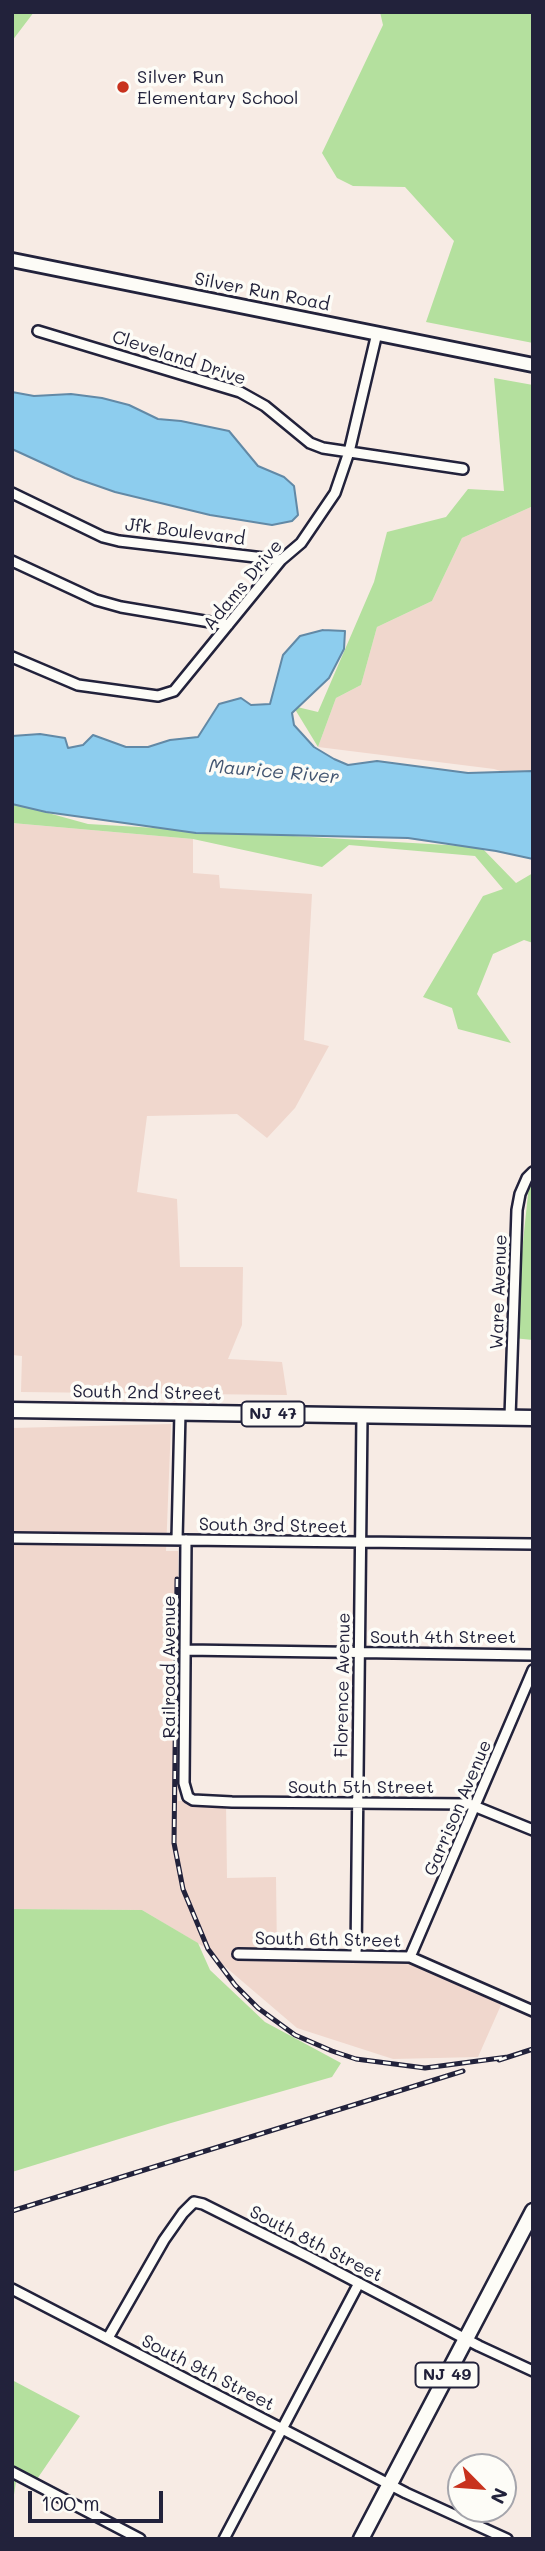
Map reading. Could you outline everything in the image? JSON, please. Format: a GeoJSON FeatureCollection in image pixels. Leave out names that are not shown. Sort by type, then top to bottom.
{"type":"FeatureCollection","features":[{"type":"Feature","properties":{"kind":"main road","name":"Silver Run Road"},"geometry":{"type":"LineString","coordinates":[[12,260],[533,365]]}},
{"type":"Feature","properties":{"kind":"main road","name":"South 2nd Street"},"geometry":{"type":"LineString","coordinates":[[12,1410],[533,1418]]}},
{"type":"Feature","properties":{"kind":"main road","name":"NJ 49"},"geometry":{"type":"LineString","coordinates":[[360,2539],[533,2211]]}},
{"type":"Feature","properties":{"kind":"street","name":"Cleveland Drive"},"geometry":{"type":"LineString","coordinates":[[38,331],[240,391],[265,405],[310,443],[323,448],[463,469]]}},
{"type":"Feature","properties":{"kind":"street","name":"Adams Drive"},"geometry":{"type":"LineString","coordinates":[[12,657],[78,685],[158,696],[174,691],[281,560],[301,543],[335,493],[349,452],[377,333]]}},
{"type":"Feature","properties":{"kind":"street","name":"Jfk Boulevard"},"geometry":{"type":"LineString","coordinates":[[12,494],[103,537],[119,541],[281,560]]}},
{"type":"Feature","properties":{"kind":"street"},"geometry":{"type":"LineString","coordinates":[[12,561],[96,600],[121,607],[228,625]]}},
{"type":"Feature","properties":{"kind":"street","name":"Ware Avenue"},"geometry":{"type":"LineString","coordinates":[[510,1417],[517,1210],[520,1194],[533,1172]]}},
{"type":"Feature","properties":{"kind":"street","name":"Railroad Avenue"},"geometry":{"type":"LineString","coordinates":[[180,1412],[186,1650],[186,1793]]}},
{"type":"Feature","properties":{"kind":"street","name":"Florence Avenue"},"geometry":{"type":"LineString","coordinates":[[356,1956],[362,1415]]}},
{"type":"Feature","properties":{"kind":"street","name":"South 3rd Street"},"geometry":{"type":"LineString","coordinates":[[12,1538],[533,1544]]}},
{"type":"Feature","properties":{"kind":"street","name":"South 4th Street"},"geometry":{"type":"LineString","coordinates":[[186,1650],[533,1654]]}},
{"type":"Feature","properties":{"kind":"street","name":"Garrison Avenue"},"geometry":{"type":"LineString","coordinates":[[411,1957],[533,1670]]}},
{"type":"Feature","properties":{"kind":"street","name":"South 5th Street"},"geometry":{"type":"LineString","coordinates":[[186,1793],[192,1800],[206,1801],[459,1803],[476,1806],[533,1830]]}},
{"type":"Feature","properties":{"kind":"street","name":"South 6th Street"},"geometry":{"type":"LineString","coordinates":[[237,1954],[411,1957],[533,2011]]}},
{"type":"Feature","properties":{"kind":"street","name":"South 8th Street"},"geometry":{"type":"LineString","coordinates":[[108,2339],[164,2240],[183,2213],[194,2202],[198,2202],[533,2371]]}},
{"type":"Feature","properties":{"kind":"street"},"geometry":{"type":"LineString","coordinates":[[224,2539],[359,2283]]}},
{"type":"Feature","properties":{"kind":"street","name":"South 9th Street"},"geometry":{"type":"LineString","coordinates":[[12,2289],[389,2485],[507,2539]]}},
{"type":"Feature","properties":{"kind":"street"},"geometry":{"type":"LineString","coordinates":[[12,2472],[140,2539]]}},
{"type":"Feature","properties":{"kind":"shaded area"},"geometry":{"type":"Polygon","coordinates":[[[533,504],[533,781],[494,769],[318,747],[336,698],[361,685],[377,627],[432,601],[462,538],[533,504]]]}},
{"type":"Feature","properties":{"kind":"shaded area"},"geometry":{"type":"Polygon","coordinates":[[[12,823],[193,839],[193,873],[219,875],[220,888],[312,894],[304,1040],[329,1046],[295,1108],[267,1138],[237,1114],[147,1116],[137,1192],[177,1199],[180,1267],[243,1267],[242,1325],[228,1359],[282,1362],[287,1395],[21,1392],[22,1356],[12,1355],[12,823]]]}},
{"type":"Feature","properties":{"kind":"shaded area"},"geometry":{"type":"Polygon","coordinates":[[[171,1424],[166,1551],[178,1551],[178,1801],[226,1802],[227,1878],[276,1877],[277,1954],[410,1955],[505,1996],[478,2057],[393,2059],[297,2028],[222,1964],[214,1953],[142,1910],[12,1909],[12,1428],[171,1424]]]}},
{"type":"Feature","properties":{"kind":"green space"},"geometry":{"type":"Polygon","coordinates":[[[12,12],[34,12],[12,41],[12,12]]]}},
{"type":"Feature","properties":{"kind":"green space"},"geometry":{"type":"Polygon","coordinates":[[[380,12],[533,12],[533,343],[426,322],[454,241],[405,187],[353,186],[337,178],[322,153],[383,25],[380,12]]]}},
{"type":"Feature","properties":{"kind":"green space"},"geometry":{"type":"Polygon","coordinates":[[[494,378],[533,385],[533,504],[462,538],[432,601],[377,627],[361,685],[336,698],[318,747],[293,706],[318,712],[374,582],[387,532],[446,517],[468,489],[504,491],[494,378]]]}},
{"type":"Feature","properties":{"kind":"green space"},"geometry":{"type":"Polygon","coordinates":[[[12,803],[88,824],[481,847],[516,883],[533,873],[533,943],[524,940],[493,954],[477,994],[511,1043],[458,1029],[452,1008],[423,997],[483,896],[503,889],[475,856],[349,845],[322,867],[193,839],[12,823],[12,803]]]}},
{"type":"Feature","properties":{"kind":"green space"},"geometry":{"type":"Polygon","coordinates":[[[533,1173],[533,1340],[513,1338],[530,1175],[533,1173]]]}},
{"type":"Feature","properties":{"kind":"green space"},"geometry":{"type":"Polygon","coordinates":[[[12,1909],[142,1910],[198,1943],[210,1970],[265,2022],[341,2063],[332,2077],[12,2172],[12,1909]]]}},
{"type":"Feature","properties":{"kind":"green space"},"geometry":{"type":"Polygon","coordinates":[[[12,2380],[80,2416],[33,2485],[17,2475],[12,2508],[12,2380]]]}},
{"type":"Feature","properties":{"kind":"water"},"geometry":{"type":"Polygon","coordinates":[[[12,392],[34,396],[71,394],[102,398],[129,405],[158,419],[229,431],[258,466],[284,477],[294,486],[298,515],[292,521],[272,525],[210,515],[115,492],[75,478],[12,449],[12,392]]]}},
{"type":"Feature","properties":{"kind":"water","name":"Maurice River"},"geometry":{"type":"Polygon","coordinates":[[[323,630],[345,631],[344,649],[329,678],[292,713],[294,725],[314,747],[348,765],[377,761],[468,773],[533,771],[533,859],[408,838],[196,833],[46,812],[12,804],[12,736],[40,734],[65,738],[68,748],[83,745],[93,735],[126,747],[148,747],[170,740],[198,737],[219,704],[241,698],[251,705],[270,704],[283,655],[300,636],[323,630]]]}},
{"type":"Feature","properties":{"kind":"railway"},"geometry":{"type":"LineString","coordinates":[[177,1579],[174,1843],[183,1889],[208,1949],[235,1985],[258,2008],[295,2035],[332,2051],[356,2059],[425,2068],[508,2057]]}},
{"type":"Feature","properties":{"kind":"railway"},"geometry":{"type":"LineString","coordinates":[[499,2060],[533,2049]]}},
{"type":"Feature","properties":{"kind":"railway"},"geometry":{"type":"LineString","coordinates":[[12,2211],[463,2071]]}},
{"type":"Feature","properties":{"kind":"place","name":"Silver Run Elementary School"},"geometry":{"type":"Point","coordinates":[123,87]}}]}
